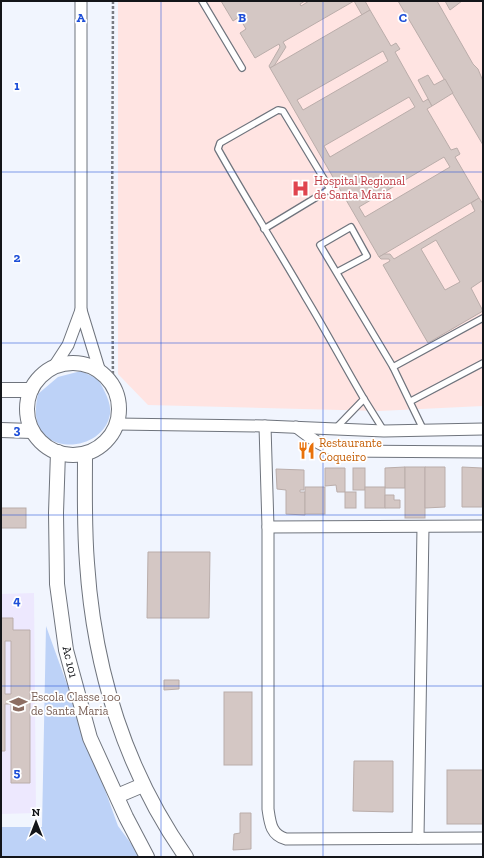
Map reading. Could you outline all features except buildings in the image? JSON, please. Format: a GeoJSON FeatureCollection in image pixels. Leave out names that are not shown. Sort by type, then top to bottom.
{"type":"FeatureCollection","features":[{"type":"Feature","properties":{"kind":"street"},"geometry":{"type":"LineString","coordinates":[[81,1],[81,310],[100,372]]}},
{"type":"Feature","properties":{"kind":"street"},"geometry":{"type":"LineString","coordinates":[[53,368],[68,345],[81,310]]}},
{"type":"Feature","properties":{"kind":"street"},"geometry":{"type":"LineString","coordinates":[[69,363],[86,365],[100,372],[113,387],[119,405],[116,424],[109,437],[99,447],[85,454],[71,455],[58,452],[47,447],[32,431],[28,417],[27,403],[31,390],[40,377],[53,368],[69,363]]}},
{"type":"Feature","properties":{"kind":"street"},"geometry":{"type":"LineString","coordinates":[[1,390],[31,390]]}},
{"type":"Feature","properties":{"kind":"street"},"geometry":{"type":"LineString","coordinates":[[116,424],[265,426],[384,431],[423,429],[483,429]]}},
{"type":"Feature","properties":{"kind":"street"},"geometry":{"type":"LineString","coordinates":[[265,426],[268,527],[268,809],[270,825],[279,837],[286,840],[483,838]]}},
{"type":"Feature","properties":{"kind":"street"},"geometry":{"type":"LineString","coordinates":[[296,427],[322,446],[338,451],[483,452]]}},
{"type":"Feature","properties":{"kind":"street"},"geometry":{"type":"LineString","coordinates":[[1,430],[32,431]]}},
{"type":"Feature","properties":{"kind":"street","name":"Ac 101"},"geometry":{"type":"LineString","coordinates":[[58,452],[56,513],[57,576],[62,623],[68,657],[90,738],[138,841],[148,857]]}},
{"type":"Feature","properties":{"kind":"street"},"geometry":{"type":"LineString","coordinates":[[85,454],[87,563],[92,608],[102,668],[114,712],[143,785],[164,826],[186,857]]}},
{"type":"Feature","properties":{"kind":"street"},"geometry":{"type":"LineString","coordinates":[[268,527],[483,526]]}},
{"type":"Feature","properties":{"kind":"street"},"geometry":{"type":"LineString","coordinates":[[418,838],[423,527]]}},
{"type":"Feature","properties":{"kind":"street"},"geometry":{"type":"LineString","coordinates":[[117,796],[143,785]]}},
{"type":"Feature","properties":{"kind":"lane"},"geometry":{"type":"LineString","coordinates":[[202,1],[242,68]]}},
{"type":"Feature","properties":{"kind":"lane"},"geometry":{"type":"LineString","coordinates":[[264,229],[330,189],[283,111],[278,110],[220,143],[218,149],[264,229],[306,297],[364,399],[384,431]]}},
{"type":"Feature","properties":{"kind":"lane"},"geometry":{"type":"LineString","coordinates":[[337,272],[367,256],[352,227],[320,245],[393,367],[411,401],[423,429]]}},
{"type":"Feature","properties":{"kind":"lane"},"geometry":{"type":"LineString","coordinates":[[393,367],[483,318]]}},
{"type":"Feature","properties":{"kind":"lane"},"geometry":{"type":"LineString","coordinates":[[411,401],[483,363]]}},
{"type":"Feature","properties":{"kind":"lane"},"geometry":{"type":"LineString","coordinates":[[335,429],[364,399]]}},
{"type":"Feature","properties":{"kind":"path"},"geometry":{"type":"LineString","coordinates":[[113,1],[113,387]]}},
{"type":"Feature","properties":{"kind":"shaded area","name":"Hospital Regional de Santa Maria"},"geometry":{"type":"Polygon","coordinates":[[[118,1],[483,1],[483,406],[379,411],[148,405],[118,374],[118,1]]]}},
{"type":"Feature","properties":{"kind":"shaded area"},"geometry":{"type":"Polygon","coordinates":[[[81,371],[98,379],[107,396],[110,405],[110,414],[106,426],[97,435],[87,441],[75,444],[62,444],[51,440],[42,433],[37,422],[36,415],[38,394],[58,377],[81,371]]]}},
{"type":"Feature","properties":{"kind":"shaded area","name":"Escola Classe 100 de Santa Maria"},"geometry":{"type":"Polygon","coordinates":[[[34,593],[36,813],[1,814],[1,594],[34,593]]]}},
{"type":"Feature","properties":{"kind":"shaded area"},"geometry":{"type":"Polygon","coordinates":[[[46,626],[118,826],[141,857],[1,857],[1,827],[42,827],[46,626]]]}},
{"type":"Feature","properties":{"kind":"place","name":"Hospital Regional de Santa Maria"},"geometry":{"type":"Point","coordinates":[301,188]}},
{"type":"Feature","properties":{"kind":"place","name":"Restaurante Coqueiro"},"geometry":{"type":"Point","coordinates":[306,450]}},
{"type":"Feature","properties":{"kind":"place","name":"Escola Classe 100 de Santa Maria"},"geometry":{"type":"Point","coordinates":[18,704]}}]}
